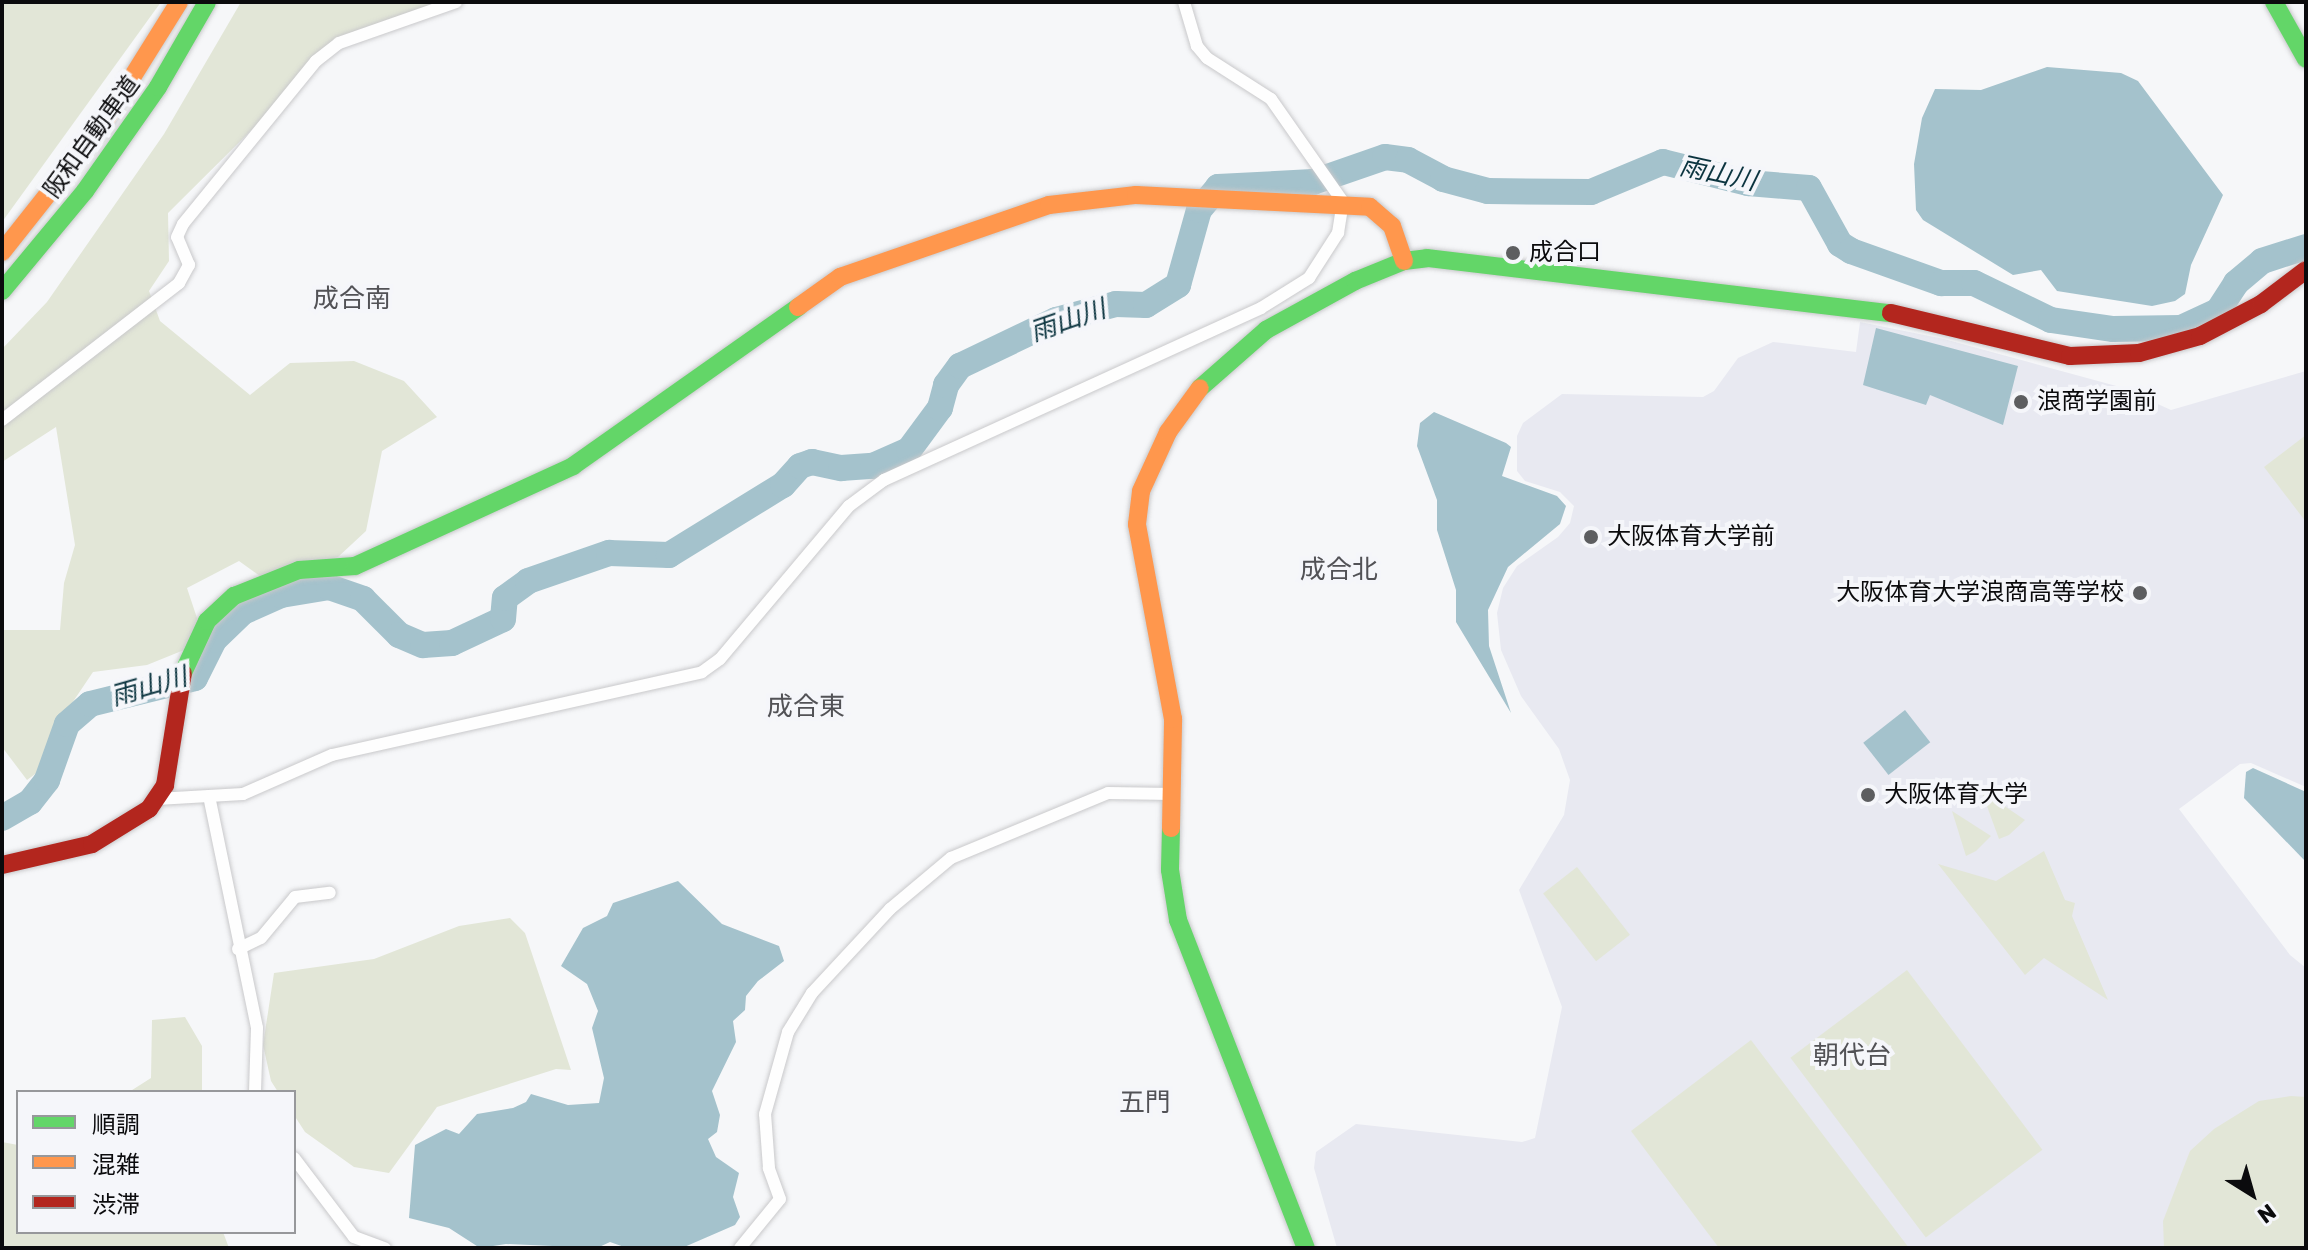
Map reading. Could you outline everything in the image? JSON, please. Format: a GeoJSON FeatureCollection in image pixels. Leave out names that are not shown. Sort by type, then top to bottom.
{"type":"FeatureCollection","features":[{"type":"Feature","properties":{"kind":"main road","name":"阪和自動車道"},"geometry":{"type":"LineString","coordinates":[[2,252],[66,174],[137,72],[179,2]]}},
{"type":"Feature","properties":{"kind":"main road","name":"阪和自動車道"},"geometry":{"type":"LineString","coordinates":[[2,291],[85,191],[158,87],[207,2]]}},
{"type":"Feature","properties":{"kind":"main road"},"geometry":{"type":"LineString","coordinates":[[2274,2],[2303,48]]}},
{"type":"Feature","properties":{"kind":"main road"},"geometry":{"type":"LineString","coordinates":[[2,865],[92,844],[139,817],[157,799],[170,765],[181,672],[207,621],[234,596],[299,570],[355,566],[573,466],[602,450],[840,277],[1049,205],[1089,197],[1343,202],[1381,214],[1392,226],[1404,261]]}},
{"type":"Feature","properties":{"kind":"main road"},"geometry":{"type":"LineString","coordinates":[[1306,1248],[1184,942],[1170,870],[1173,719],[1137,524],[1151,464],[1191,397],[1228,360],[1305,307],[1404,261],[1484,263],[1791,298],[1895,313],[2070,356],[2139,353],[2200,336],[2301,279]]}},
{"type":"Feature","properties":{"kind":"street"},"geometry":{"type":"LineString","coordinates":[[2,420],[179,283],[189,265],[177,237],[183,224],[316,61],[339,43],[456,2]]}},
{"type":"Feature","properties":{"kind":"street"},"geometry":{"type":"LineString","coordinates":[[157,799],[243,794],[332,755],[702,672],[720,659],[866,492],[1287,294],[1324,261],[1338,233],[1343,202],[1271,99],[1207,58],[1197,46],[1184,2]]}},
{"type":"Feature","properties":{"kind":"street"},"geometry":{"type":"LineString","coordinates":[[740,1248],[780,1199],[769,1168],[765,1114],[788,1032],[812,993],[890,909],[951,858],[1108,793],[1172,794]]}},
{"type":"Feature","properties":{"kind":"street"},"geometry":{"type":"LineString","coordinates":[[209,796],[238,949],[257,1028],[255,1090]]}},
{"type":"Feature","properties":{"kind":"street"},"geometry":{"type":"LineString","coordinates":[[238,949],[261,938],[295,897],[330,893]]}},
{"type":"Feature","properties":{"kind":"street"},"geometry":{"type":"LineString","coordinates":[[296,1161],[354,1237],[385,1248]]}},
{"type":"Feature","properties":{"kind":"shaded area"},"geometry":{"type":"Polygon","coordinates":[[[2,2],[161,2],[2,222],[2,2]]]}},
{"type":"Feature","properties":{"kind":"shaded area"},"geometry":{"type":"Polygon","coordinates":[[[241,2],[456,2],[339,43],[168,213],[169,261],[149,291],[160,321],[250,395],[290,363],[354,361],[404,381],[437,417],[382,451],[366,531],[338,557],[264,579],[239,561],[187,588],[200,627],[184,650],[147,665],[93,672],[62,718],[42,769],[27,780],[2,747],[2,630],[60,630],[64,583],[75,545],[56,427],[2,462],[2,349],[47,302],[164,134],[241,2]]]}},
{"type":"Feature","properties":{"kind":"shaded area","name":"大阪体育大学"},"geometry":{"type":"Polygon","coordinates":[[[1860,322],[1944,339],[2120,387],[2171,410],[2306,371],[2306,787],[2251,763],[2240,764],[2179,809],[2290,955],[2306,968],[2306,1248],[1337,1248],[1314,1168],[1316,1152],[1356,1124],[1522,1142],[1535,1138],[1562,1007],[1519,890],[1564,815],[1570,780],[1559,749],[1521,696],[1501,650],[1497,613],[1503,588],[1517,566],[1558,537],[1570,523],[1574,506],[1560,492],[1525,481],[1517,471],[1517,436],[1523,423],[1562,394],[1703,397],[1714,391],[1738,358],[1773,342],[1856,352],[1860,322]]]}},
{"type":"Feature","properties":{"kind":"shaded area"},"geometry":{"type":"Polygon","coordinates":[[[2306,435],[2306,522],[2264,467],[2306,435]]]}},
{"type":"Feature","properties":{"kind":"shaded area"},"geometry":{"type":"Polygon","coordinates":[[[1981,790],[2025,820],[2009,835],[1999,839],[1981,790]]]}},
{"type":"Feature","properties":{"kind":"shaded area"},"geometry":{"type":"Polygon","coordinates":[[[1952,811],[1991,836],[1966,856],[1952,811]]]}},
{"type":"Feature","properties":{"kind":"shaded area"},"geometry":{"type":"Polygon","coordinates":[[[2044,851],[2065,900],[2075,903],[2072,916],[2108,1000],[2044,958],[2025,975],[1938,864],[1996,881],[2044,851]]]}},
{"type":"Feature","properties":{"kind":"shaded area"},"geometry":{"type":"Polygon","coordinates":[[[1577,867],[1630,935],[1596,961],[1543,893],[1577,867]]]}},
{"type":"Feature","properties":{"kind":"shaded area"},"geometry":{"type":"Polygon","coordinates":[[[510,918],[525,933],[571,1070],[556,1069],[437,1107],[389,1173],[354,1167],[305,1132],[296,1118],[296,1090],[277,1090],[271,1081],[263,1045],[274,973],[374,959],[459,926],[510,918]]]}},
{"type":"Feature","properties":{"kind":"shaded area"},"geometry":{"type":"Polygon","coordinates":[[[1907,970],[2042,1150],[1926,1238],[1790,1058],[1907,970]]]}},
{"type":"Feature","properties":{"kind":"shaded area"},"geometry":{"type":"Polygon","coordinates":[[[185,1017],[202,1046],[202,1090],[132,1090],[151,1078],[152,1020],[185,1017]]]}},
{"type":"Feature","properties":{"kind":"shaded area"},"geometry":{"type":"Polygon","coordinates":[[[1751,1040],[1909,1248],[1719,1248],[1631,1131],[1751,1040]]]}},
{"type":"Feature","properties":{"kind":"shaded area"},"geometry":{"type":"Polygon","coordinates":[[[2306,1097],[2306,1248],[2164,1248],[2163,1221],[2190,1151],[2214,1129],[2259,1101],[2306,1097]]]}},
{"type":"Feature","properties":{"kind":"shaded area"},"geometry":{"type":"Polygon","coordinates":[[[2,1142],[16,1145],[16,1234],[224,1234],[229,1248],[2,1248],[2,1142]]]}},
{"type":"Feature","properties":{"kind":"water"},"geometry":{"type":"Polygon","coordinates":[[[2047,67],[2121,73],[2138,81],[2223,195],[2191,265],[2185,294],[2175,301],[2152,306],[2057,291],[2041,270],[2013,275],[1923,220],[1916,210],[1914,164],[1922,118],[1935,89],[1981,90],[2047,67]]]}},
{"type":"Feature","properties":{"kind":"water"},"geometry":{"type":"Polygon","coordinates":[[[1876,328],[2018,366],[2003,425],[1930,395],[1926,405],[1863,385],[1876,328]]]}},
{"type":"Feature","properties":{"kind":"water"},"geometry":{"type":"Polygon","coordinates":[[[1434,412],[1506,443],[1511,447],[1502,476],[1557,496],[1566,506],[1560,524],[1508,567],[1488,610],[1489,646],[1511,713],[1456,622],[1456,590],[1437,530],[1437,500],[1417,446],[1420,423],[1434,412]]]}},
{"type":"Feature","properties":{"kind":"water"},"geometry":{"type":"Polygon","coordinates":[[[1905,710],[1930,742],[1888,775],[1863,743],[1905,710]]]}},
{"type":"Feature","properties":{"kind":"water"},"geometry":{"type":"Polygon","coordinates":[[[2253,768],[2306,792],[2306,862],[2244,798],[2246,772],[2253,768]]]}},
{"type":"Feature","properties":{"kind":"water"},"geometry":{"type":"Polygon","coordinates":[[[678,881],[722,924],[779,946],[784,961],[758,981],[746,996],[745,1010],[733,1021],[736,1042],[712,1091],[720,1115],[717,1132],[708,1139],[716,1157],[739,1173],[733,1197],[740,1217],[735,1225],[682,1248],[627,1248],[610,1242],[597,1248],[506,1244],[480,1248],[449,1228],[409,1218],[415,1145],[446,1129],[459,1134],[477,1114],[513,1108],[526,1102],[531,1094],[568,1105],[599,1103],[604,1078],[592,1028],[598,1011],[587,984],[561,966],[583,928],[607,916],[613,903],[678,881]]]}},
{"type":"Feature","properties":{"kind":"waterway","name":"雨山川"},"geometry":{"type":"LineString","coordinates":[[2,818],[30,802],[47,780],[67,724],[90,704],[195,678],[214,640],[243,612],[281,595],[329,587],[363,599],[399,635],[423,645],[452,643],[503,619],[505,598],[528,581],[609,553],[669,555],[783,485],[800,466],[812,462],[841,468],[873,466],[909,450],[940,408],[946,385],[960,366],[1056,320],[1116,304],[1146,305],[1178,285],[1199,210],[1218,187],[1313,182],[1385,157],[1408,160],[1443,179],[1488,191],[1591,192],[1663,162],[1748,183],[1809,188],[1840,244],[1851,251],[1941,283],[1974,283],[2051,320],[2113,329],[2181,328],[2218,311],[2236,283],[2262,261],[2306,247]]}},
{"type":"Feature","properties":{"kind":"traffic: fast"},"geometry":{"type":"LineString","coordinates":[[2,291],[85,191],[158,87],[207,2]]}},
{"type":"Feature","properties":{"kind":"traffic: fast"},"geometry":{"type":"LineString","coordinates":[[2274,2],[2306,59]]}},
{"type":"Feature","properties":{"kind":"traffic: fast"},"geometry":{"type":"LineString","coordinates":[[1200,388],[1266,330],[1355,281],[1404,261],[1427,258],[1891,313]]}},
{"type":"Feature","properties":{"kind":"traffic: fast"},"geometry":{"type":"LineString","coordinates":[[183,673],[207,621],[234,596],[299,570],[355,566],[573,466],[798,307]]}},
{"type":"Feature","properties":{"kind":"traffic: fast"},"geometry":{"type":"LineString","coordinates":[[1171,828],[1170,870],[1178,920],[1306,1248]]}},
{"type":"Feature","properties":{"kind":"traffic: slow"},"geometry":{"type":"LineString","coordinates":[[2,252],[101,127],[179,2]]}},
{"type":"Feature","properties":{"kind":"traffic: slow"},"geometry":{"type":"LineString","coordinates":[[798,307],[840,277],[1049,205],[1136,195],[1370,207],[1392,226],[1404,261]]}},
{"type":"Feature","properties":{"kind":"traffic: slow"},"geometry":{"type":"LineString","coordinates":[[1171,828],[1173,719],[1137,524],[1141,491],[1168,432],[1200,388]]}},
{"type":"Feature","properties":{"kind":"traffic: jam"},"geometry":{"type":"LineString","coordinates":[[1891,313],[2070,356],[2139,353],[2200,336],[2261,304],[2306,270]]}},
{"type":"Feature","properties":{"kind":"traffic: jam"},"geometry":{"type":"LineString","coordinates":[[2,865],[92,844],[149,809],[165,785],[183,673]]}},
{"type":"Feature","properties":{"kind":"place","name":"成合口"},"geometry":{"type":"Point","coordinates":[1513,253]}},
{"type":"Feature","properties":{"kind":"place","name":"浪商学園前"},"geometry":{"type":"Point","coordinates":[2021,402]}},
{"type":"Feature","properties":{"kind":"place","name":"大阪体育大学前"},"geometry":{"type":"Point","coordinates":[1591,537]}},
{"type":"Feature","properties":{"kind":"place","name":"大阪体育大学浪商高等学校"},"geometry":{"type":"Point","coordinates":[2140,593]}},
{"type":"Feature","properties":{"kind":"place","name":"大阪体育大学"},"geometry":{"type":"Point","coordinates":[1868,795]}},
{"type":"Feature","properties":{"kind":"district","name":"成合南"},"geometry":{"type":"Point","coordinates":[352,299]}},
{"type":"Feature","properties":{"kind":"district","name":"成合北"},"geometry":{"type":"Point","coordinates":[1339,570]}},
{"type":"Feature","properties":{"kind":"district","name":"成合東"},"geometry":{"type":"Point","coordinates":[806,707]}},
{"type":"Feature","properties":{"kind":"district","name":"朝代台"},"geometry":{"type":"Point","coordinates":[1852,1056]}},
{"type":"Feature","properties":{"kind":"district","name":"五門"},"geometry":{"type":"Point","coordinates":[1145,1103]}}]}
